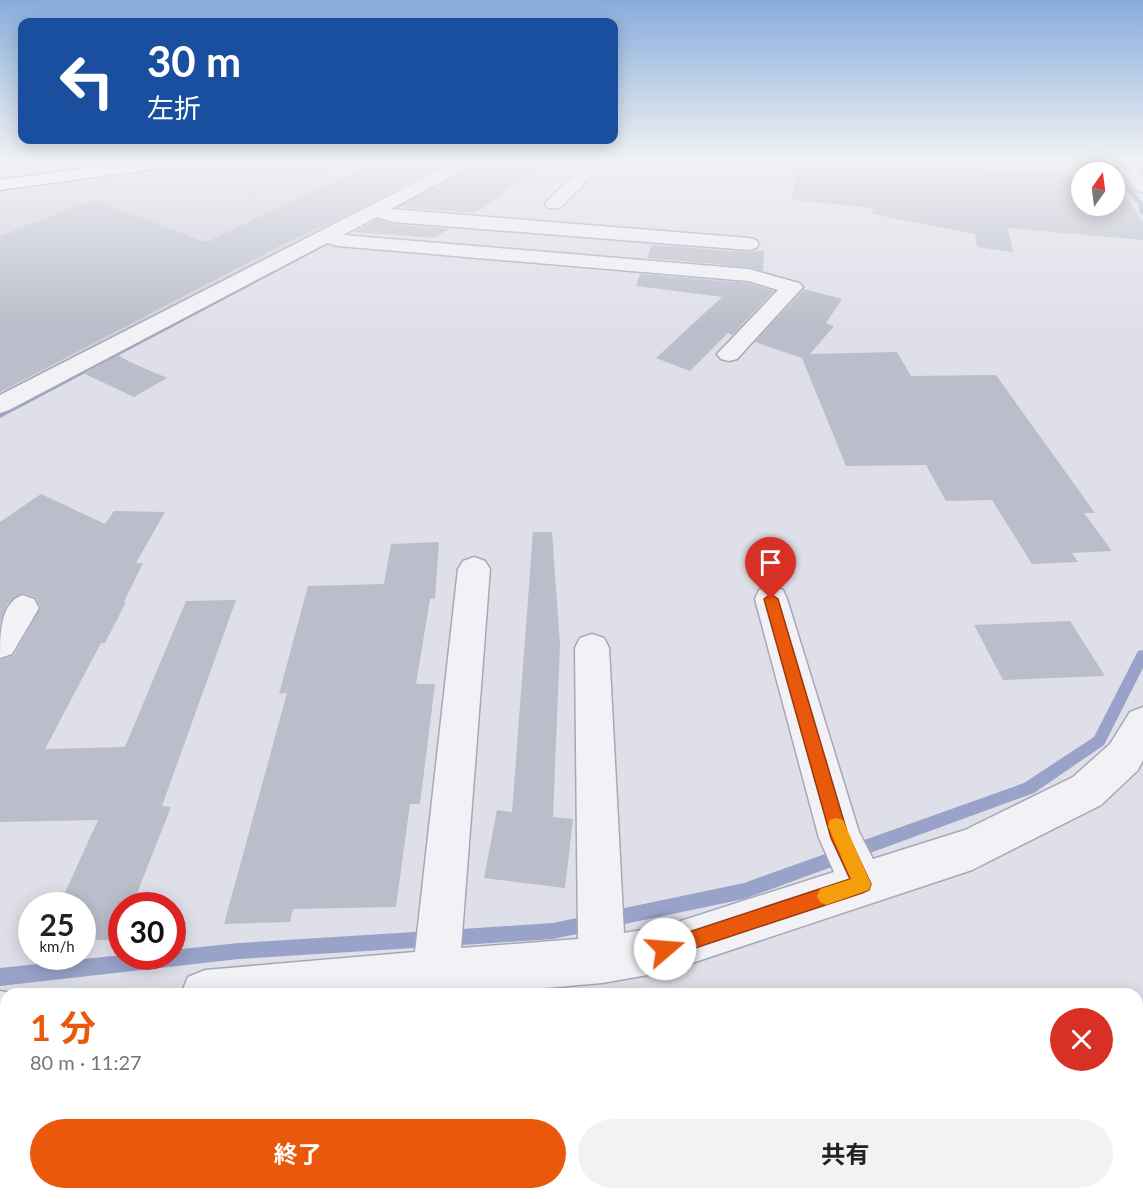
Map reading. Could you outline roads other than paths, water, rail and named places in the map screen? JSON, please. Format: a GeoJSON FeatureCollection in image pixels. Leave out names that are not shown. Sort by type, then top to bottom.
{"type":"FeatureCollection","features":[{"type":"Feature","properties":{"kind":"street"},"geometry":{"type":"LineString","coordinates":[[0,405],[375,215]]}},
{"type":"Feature","properties":{"kind":"street"},"geometry":{"type":"LineString","coordinates":[[415,215],[749,244]]}},
{"type":"Feature","properties":{"kind":"street"},"geometry":{"type":"LineString","coordinates":[[331,238],[749,275],[792,287],[729,354]]}},
{"type":"Feature","properties":{"kind":"street"},"geometry":{"type":"LineString","coordinates":[[439,949],[474,569]]}},
{"type":"Feature","properties":{"kind":"street"},"geometry":{"type":"LineString","coordinates":[[771,599],[852,862]]}},
{"type":"Feature","properties":{"kind":"street"},"geometry":{"type":"LineString","coordinates":[[0,644],[22,608]]}},
{"type":"Feature","properties":{"kind":"street"},"geometry":{"type":"LineString","coordinates":[[592,648],[602,932]]}},
{"type":"Feature","properties":{"kind":"street"},"geometry":{"type":"LineString","coordinates":[[236,988],[439,949],[602,932],[665,949],[852,862],[972,849],[1088,791],[1124,757],[1143,724]]}},
{"type":"Feature","properties":{"kind":"waterway"},"geometry":{"type":"LineString","coordinates":[[0,415],[342,235]]}},
{"type":"Feature","properties":{"kind":"waterway"},"geometry":{"type":"LineString","coordinates":[[448,938],[553,931],[744,891],[1029,788],[1099,741],[1143,655]]}},
{"type":"Feature","properties":{"kind":"waterway"},"geometry":{"type":"LineString","coordinates":[[0,977],[239,951],[430,939]]}}]}
